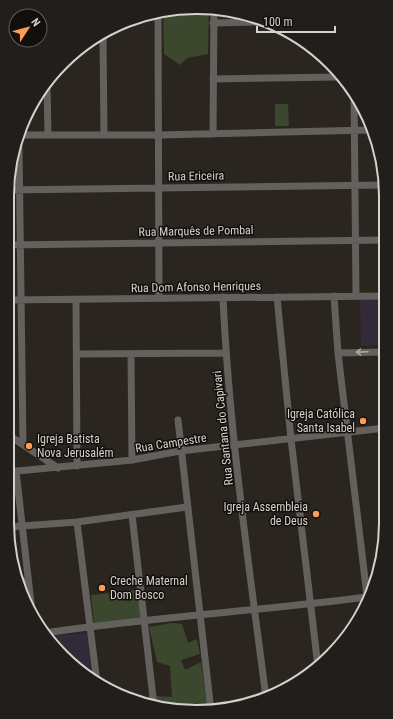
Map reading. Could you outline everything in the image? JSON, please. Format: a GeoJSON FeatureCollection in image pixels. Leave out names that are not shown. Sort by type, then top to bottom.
{"type":"FeatureCollection","features":[{"type":"Feature","properties":{"kind":"street"},"geometry":{"type":"LineString","coordinates":[[213,134],[214,15]]}},
{"type":"Feature","properties":{"kind":"street"},"geometry":{"type":"LineString","coordinates":[[158,18],[159,298]]}},
{"type":"Feature","properties":{"kind":"street"},"geometry":{"type":"LineString","coordinates":[[213,23],[250,22]]}},
{"type":"Feature","properties":{"kind":"street"},"geometry":{"type":"LineString","coordinates":[[104,39],[104,135]]}},
{"type":"Feature","properties":{"kind":"street"},"geometry":{"type":"LineString","coordinates":[[213,79],[336,78]]}},
{"type":"Feature","properties":{"kind":"street"},"geometry":{"type":"LineString","coordinates":[[47,92],[48,135]]}},
{"type":"Feature","properties":{"kind":"street"},"geometry":{"type":"LineString","coordinates":[[354,104],[356,296]]}},
{"type":"Feature","properties":{"kind":"street"},"geometry":{"type":"LineString","coordinates":[[25,135],[159,135],[366,130]]}},
{"type":"Feature","properties":{"kind":"street"},"geometry":{"type":"LineString","coordinates":[[19,154],[23,444]]}},
{"type":"Feature","properties":{"kind":"street","name":"Rua Ericeira"},"geometry":{"type":"LineString","coordinates":[[14,190],[379,185]]}},
{"type":"Feature","properties":{"kind":"street","name":"Rua Marquês de Pombal"},"geometry":{"type":"LineString","coordinates":[[14,245],[379,240]]}},
{"type":"Feature","properties":{"kind":"street"},"geometry":{"type":"LineString","coordinates":[[334,296],[338,353],[366,589]]}},
{"type":"Feature","properties":{"kind":"street","name":"Rua Dom Afonso Henriques"},"geometry":{"type":"LineString","coordinates":[[14,300],[379,296]]}},
{"type":"Feature","properties":{"kind":"street","name":"Rua Santana do Capivari"},"geometry":{"type":"LineString","coordinates":[[223,297],[226,353],[235,445],[265,691]]}},
{"type":"Feature","properties":{"kind":"street"},"geometry":{"type":"LineString","coordinates":[[277,297],[291,439],[317,660]]}},
{"type":"Feature","properties":{"kind":"street"},"geometry":{"type":"LineString","coordinates":[[76,300],[77,466]]}},
{"type":"Feature","properties":{"kind":"street"},"geometry":{"type":"LineString","coordinates":[[338,353],[379,352]]}},
{"type":"Feature","properties":{"kind":"street"},"geometry":{"type":"LineString","coordinates":[[77,354],[226,353]]}},
{"type":"Feature","properties":{"kind":"street"},"geometry":{"type":"LineString","coordinates":[[131,354],[132,460]]}},
{"type":"Feature","properties":{"kind":"street"},"geometry":{"type":"LineString","coordinates":[[178,420],[180,451],[210,705]]}},
{"type":"Feature","properties":{"kind":"street","name":"Rua Campestre"},"geometry":{"type":"LineString","coordinates":[[16,471],[132,460],[180,451],[379,429]]}},
{"type":"Feature","properties":{"kind":"street"},"geometry":{"type":"LineString","coordinates":[[14,438],[58,468]]}},
{"type":"Feature","properties":{"kind":"street"},"geometry":{"type":"LineString","coordinates":[[16,471],[30,596]]}},
{"type":"Feature","properties":{"kind":"street"},"geometry":{"type":"LineString","coordinates":[[14,527],[77,522],[187,507]]}},
{"type":"Feature","properties":{"kind":"street"},"geometry":{"type":"LineString","coordinates":[[132,515],[153,700]]}},
{"type":"Feature","properties":{"kind":"street"},"geometry":{"type":"LineString","coordinates":[[77,522],[96,675]]}},
{"type":"Feature","properties":{"kind":"street"},"geometry":{"type":"LineString","coordinates":[[51,632],[90,626],[255,610],[363,597]]}},
{"type":"Feature","properties":{"kind":"shaded area"},"geometry":{"type":"Polygon","coordinates":[[[379,298],[379,345],[361,346],[360,299],[379,298]]]}},
{"type":"Feature","properties":{"kind":"shaded area"},"geometry":{"type":"Polygon","coordinates":[[[87,633],[91,671],[67,652],[53,635],[87,633]]]}},
{"type":"Feature","properties":{"kind":"green space"},"geometry":{"type":"Polygon","coordinates":[[[185,14],[209,14],[208,54],[187,58],[180,65],[164,54],[163,18],[185,14]]]}},
{"type":"Feature","properties":{"kind":"green space"},"geometry":{"type":"Polygon","coordinates":[[[275,104],[288,104],[289,126],[275,126],[275,104]]]}},
{"type":"Feature","properties":{"kind":"green space"},"geometry":{"type":"Polygon","coordinates":[[[378,329],[379,329],[379,346],[378,329]]]}},
{"type":"Feature","properties":{"kind":"green space"},"geometry":{"type":"Polygon","coordinates":[[[137,590],[141,618],[94,624],[91,595],[137,590]]]}},
{"type":"Feature","properties":{"kind":"green space"},"geometry":{"type":"Polygon","coordinates":[[[172,623],[182,624],[188,643],[197,639],[200,654],[181,660],[185,670],[201,662],[207,705],[185,705],[157,700],[156,696],[172,697],[170,666],[157,662],[149,627],[172,623]]]}},
{"type":"Feature","properties":{"kind":"place","name":"Igreja Católica Santa Isabel"},"geometry":{"type":"Point","coordinates":[363,421]}},
{"type":"Feature","properties":{"kind":"place","name":"Igreja Batista Nova Jerusalém"},"geometry":{"type":"Point","coordinates":[29,446]}},
{"type":"Feature","properties":{"kind":"place","name":"Igreja Assembleia de Deus"},"geometry":{"type":"Point","coordinates":[316,514]}},
{"type":"Feature","properties":{"kind":"place","name":"Creche Maternal Dom Bosco"},"geometry":{"type":"Point","coordinates":[102,588]}}]}
